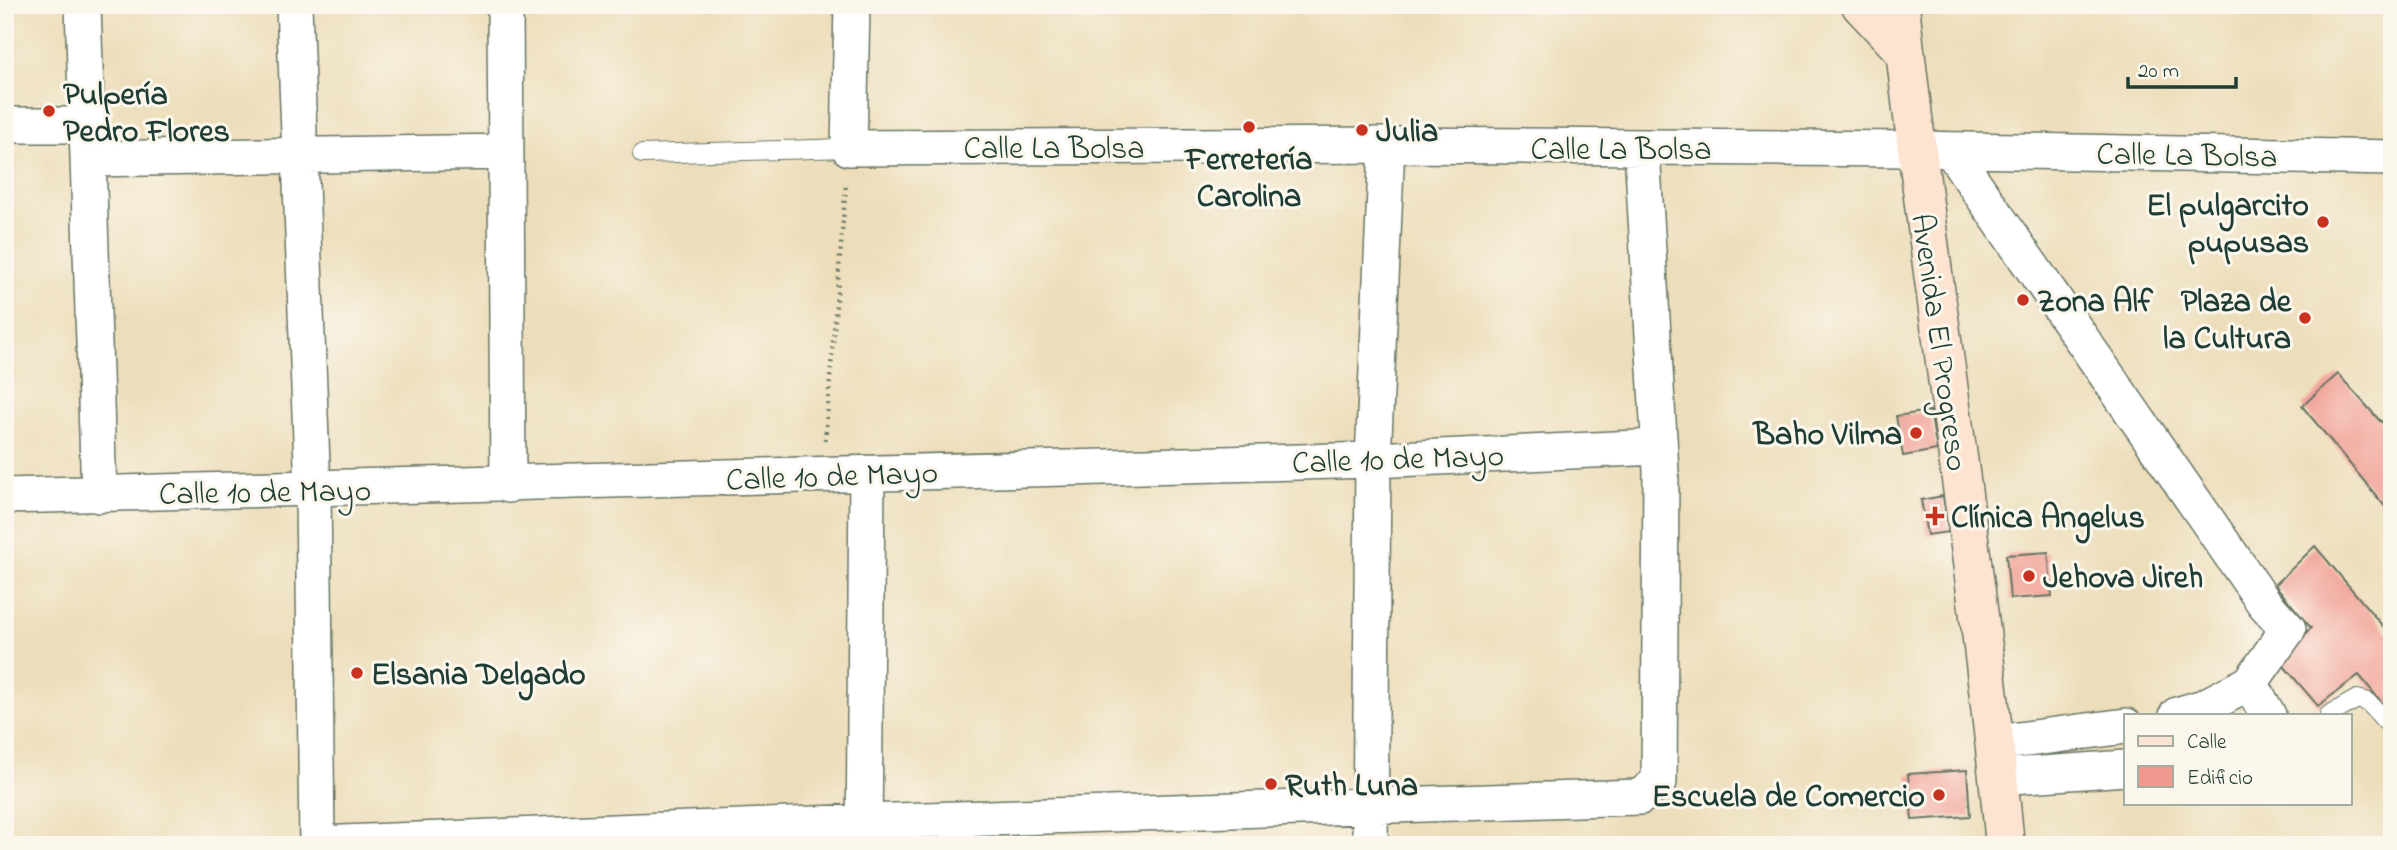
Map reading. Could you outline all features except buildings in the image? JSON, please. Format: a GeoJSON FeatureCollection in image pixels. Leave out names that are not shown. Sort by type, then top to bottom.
{"type":"FeatureCollection","features":[{"type":"Feature","properties":{"kind":"street"},"geometry":{"type":"LineString","coordinates":[[83,5],[99,495]]}},
{"type":"Feature","properties":{"kind":"street"},"geometry":{"type":"LineString","coordinates":[[294,5],[313,490],[317,844],[863,833],[1370,804],[1640,797],[1659,782],[1661,471],[1642,149]]}},
{"type":"Feature","properties":{"kind":"street"},"geometry":{"type":"LineString","coordinates":[[505,5],[508,485]]}},
{"type":"Feature","properties":{"kind":"street"},"geometry":{"type":"LineString","coordinates":[[849,148],[852,5]]}},
{"type":"Feature","properties":{"kind":"street"},"geometry":{"type":"LineString","coordinates":[[1861,5],[1905,52]]}},
{"type":"Feature","properties":{"kind":"street","name":"Avenida El Progreso"},"geometry":{"type":"LineString","coordinates":[[1900,5],[1905,52],[1933,149],[2005,845]]}},
{"type":"Feature","properties":{"kind":"street"},"geometry":{"type":"LineString","coordinates":[[5,125],[88,142],[298,155],[506,152]]}},
{"type":"Feature","properties":{"kind":"street"},"geometry":{"type":"LineString","coordinates":[[1370,845],[1373,460],[1387,145]]}},
{"type":"Feature","properties":{"kind":"street","name":"Calle La Bolsa"},"geometry":{"type":"LineString","coordinates":[[849,148],[1387,145],[1642,149],[1933,149],[2392,158]]}},
{"type":"Feature","properties":{"kind":"street"},"geometry":{"type":"LineString","coordinates":[[1933,149],[2265,604],[2288,629],[2250,683],[2204,707],[2180,714]]}},
{"type":"Feature","properties":{"kind":"street","name":"Calle 10 de Mayo"},"geometry":{"type":"LineString","coordinates":[[5,496],[508,485],[1373,460],[1658,447]]}},
{"type":"Feature","properties":{"kind":"street"},"geometry":{"type":"LineString","coordinates":[[863,833],[867,474]]}},
{"type":"Feature","properties":{"kind":"street"},"geometry":{"type":"LineString","coordinates":[[2250,683],[2267,714]]}},
{"type":"Feature","properties":{"kind":"street"},"geometry":{"type":"LineString","coordinates":[[1997,760],[2124,727]]}},
{"type":"Feature","properties":{"kind":"street"},"geometry":{"type":"LineString","coordinates":[[1997,760],[2124,768]]}},
{"type":"Feature","properties":{"kind":"lane"},"geometry":{"type":"LineString","coordinates":[[642,154],[849,148]]}},
{"type":"Feature","properties":{"kind":"lane"},"geometry":{"type":"LineString","coordinates":[[2331,714],[2357,699],[2368,702],[2392,728]]}},
{"type":"Feature","properties":{"kind":"path"},"geometry":{"type":"LineString","coordinates":[[822,475],[849,148]]}},
{"type":"Feature","properties":{"kind":"place","name":"Pulpería Pedro Flores"},"geometry":{"type":"Point","coordinates":[49,111]}},
{"type":"Feature","properties":{"kind":"place","name":"Ferretería Carolina"},"geometry":{"type":"Point","coordinates":[1249,127]}},
{"type":"Feature","properties":{"kind":"place","name":"Julia"},"geometry":{"type":"Point","coordinates":[1362,130]}},
{"type":"Feature","properties":{"kind":"place","name":"El pulgarcito pupusas"},"geometry":{"type":"Point","coordinates":[2323,222]}},
{"type":"Feature","properties":{"kind":"place","name":"Zona Alf"},"geometry":{"type":"Point","coordinates":[2023,300]}},
{"type":"Feature","properties":{"kind":"place","name":"Plaza de la Cultura"},"geometry":{"type":"Point","coordinates":[2305,318]}},
{"type":"Feature","properties":{"kind":"place","name":"Baho Vilma"},"geometry":{"type":"Point","coordinates":[1916,433]}},
{"type":"Feature","properties":{"kind":"place","name":"Clínica Angelus"},"geometry":{"type":"Point","coordinates":[1935,516]}},
{"type":"Feature","properties":{"kind":"place","name":"Jehova Jireh"},"geometry":{"type":"Point","coordinates":[2029,576]}},
{"type":"Feature","properties":{"kind":"place","name":"Elsania Delgado"},"geometry":{"type":"Point","coordinates":[357,673]}},
{"type":"Feature","properties":{"kind":"place","name":"Ruth Luna"},"geometry":{"type":"Point","coordinates":[1271,784]}},
{"type":"Feature","properties":{"kind":"place","name":"Escuela de Comercio"},"geometry":{"type":"Point","coordinates":[1939,795]}}]}
